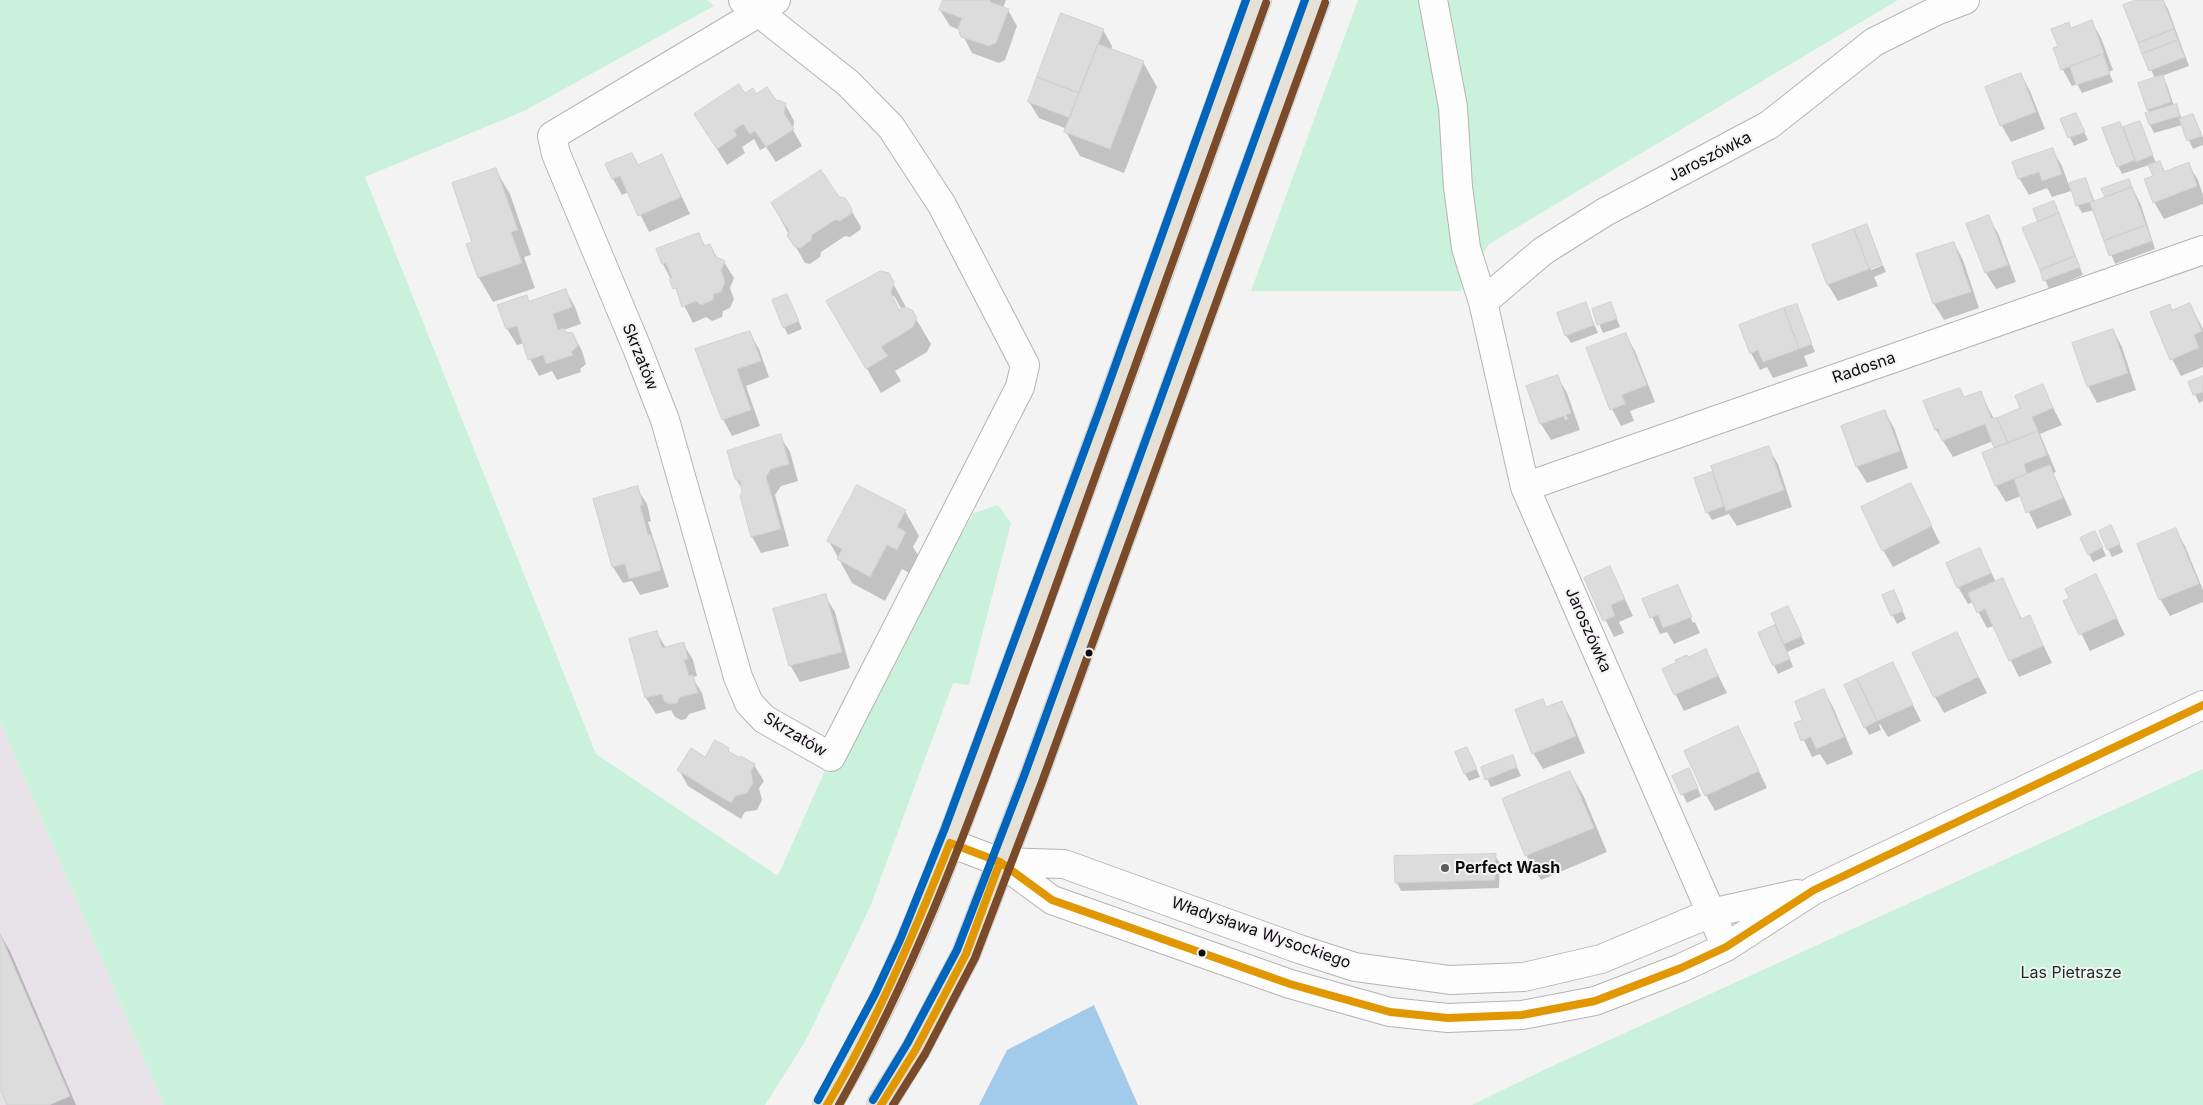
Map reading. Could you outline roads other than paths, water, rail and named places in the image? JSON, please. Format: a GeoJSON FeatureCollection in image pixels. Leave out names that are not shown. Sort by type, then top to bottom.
{"type":"FeatureCollection","features":[{"type":"Feature","properties":{"kind":"main road"},"geometry":{"type":"LineString","coordinates":[[828,1105],[871,1027],[913,937],[950,842],[1116,393],[1257,0]]}},
{"type":"Feature","properties":{"kind":"main road"},"geometry":{"type":"LineString","coordinates":[[881,1105],[916,1049],[966,954],[1036,770],[1316,0]]}},
{"type":"Feature","properties":{"kind":"street","name":"Jaroszówka"},"geometry":{"type":"LineString","coordinates":[[1433,0],[1453,107],[1458,187],[1466,248],[1482,302],[1525,487],[1726,948]]}},
{"type":"Feature","properties":{"kind":"street","name":"Jaroszówka"},"geometry":{"type":"LineString","coordinates":[[1482,302],[1542,251],[1606,212],[1769,126],[1874,42],[1965,0]]}},
{"type":"Feature","properties":{"kind":"street","name":"Skrzatów"},"geometry":{"type":"LineString","coordinates":[[759,4],[848,83],[891,127],[942,205],[1025,364],[1020,387],[831,757],[764,719],[749,703],[738,676],[664,420],[637,348],[556,154],[552,136],[759,4]]}},
{"type":"Feature","properties":{"kind":"street","name":"Radosna"},"geometry":{"type":"LineString","coordinates":[[1525,487],[2203,250]]}},
{"type":"Feature","properties":{"kind":"street","name":"Władysława Wysockiego"},"geometry":{"type":"LineString","coordinates":[[950,842],[1000,862],[1052,900],[1290,984],[1390,1012],[1448,1018],[1522,1015],[1595,1001],[1681,968],[1726,948],[1814,890],[2203,705]]}},
{"type":"Feature","properties":{"kind":"street","name":"Władysława Wysockiego"},"geometry":{"type":"LineString","coordinates":[[1000,862],[1064,864],[1299,949],[1356,967],[1450,980],[1524,977],[1601,959],[1711,913],[1814,890]]}},
{"type":"Feature","properties":{"kind":"water"},"geometry":{"type":"Polygon","coordinates":[[[1094,1005],[1138,1105],[979,1105],[1007,1050],[1094,1005]]]}},
{"type":"Feature","properties":{"kind":"place","name":"Perfect Wash"},"geometry":{"type":"Point","coordinates":[1445,868]}},
{"type":"Feature","properties":{"kind":"park label","name":"Las Pietrasze"},"geometry":{"type":"Point","coordinates":[2071,973]}}]}
